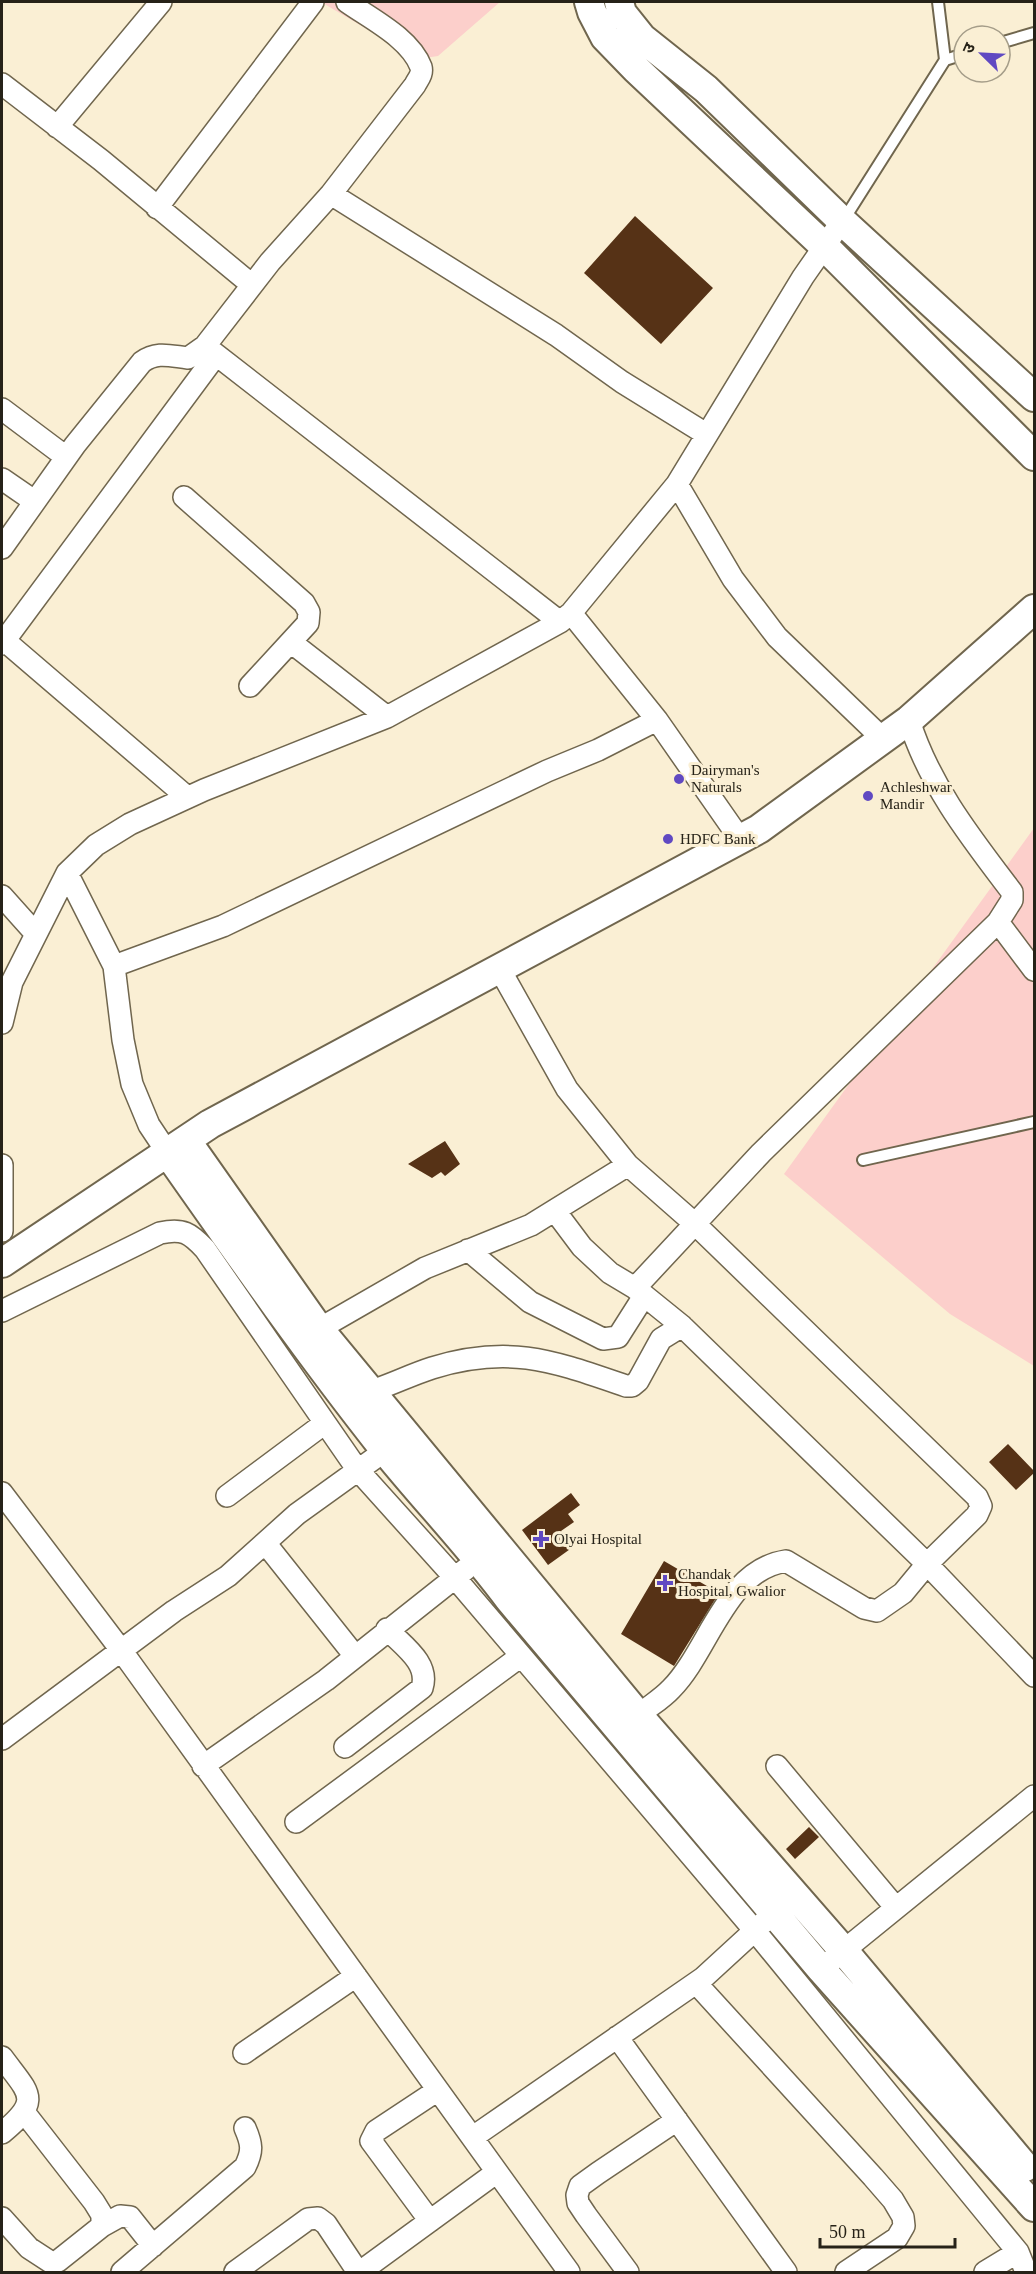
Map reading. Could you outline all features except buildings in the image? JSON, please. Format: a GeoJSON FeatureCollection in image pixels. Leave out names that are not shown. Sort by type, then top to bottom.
{"type":"FeatureCollection","features":[{"type":"Feature","properties":{"kind":"street"},"geometry":{"type":"LineString","coordinates":[[57,127],[160,2]]}},
{"type":"Feature","properties":{"kind":"street"},"geometry":{"type":"LineString","coordinates":[[157,208],[313,2]]}},
{"type":"Feature","properties":{"kind":"street"},"geometry":{"type":"LineString","coordinates":[[187,797],[3,642],[210,351],[252,285],[331,194],[421,74],[421,68],[397,37],[347,2]]}},
{"type":"Feature","properties":{"kind":"street"},"geometry":{"type":"LineString","coordinates":[[589,2],[591,12],[605,37],[825,247],[1035,456]]}},
{"type":"Feature","properties":{"kind":"street"},"geometry":{"type":"LineString","coordinates":[[619,2],[622,13],[642,38],[706,89],[842,221],[1035,397]]}},
{"type":"Feature","properties":{"kind":"street"},"geometry":{"type":"LineString","coordinates":[[2,84],[252,285]]}},
{"type":"Feature","properties":{"kind":"street"},"geometry":{"type":"LineString","coordinates":[[331,194],[556,335],[622,382],[706,434]]}},
{"type":"Feature","properties":{"kind":"street"},"geometry":{"type":"LineString","coordinates":[[2,1015],[12,982],[68,873],[96,845],[130,824],[187,797],[387,717],[565,618],[677,484],[803,277],[842,221]]}},
{"type":"Feature","properties":{"kind":"street"},"geometry":{"type":"LineString","coordinates":[[2,547],[66,457],[142,362],[162,354],[188,358],[210,351]]}},
{"type":"Feature","properties":{"kind":"street"},"geometry":{"type":"LineString","coordinates":[[210,351],[565,618],[657,720],[740,839]]}},
{"type":"Feature","properties":{"kind":"street"},"geometry":{"type":"LineString","coordinates":[[2,409],[66,457]]}},
{"type":"Feature","properties":{"kind":"street"},"geometry":{"type":"LineString","coordinates":[[2,479],[34,501]]}},
{"type":"Feature","properties":{"kind":"street"},"geometry":{"type":"LineString","coordinates":[[677,484],[733,579],[777,637],[883,739]]}},
{"type":"Feature","properties":{"kind":"street"},"geometry":{"type":"LineString","coordinates":[[184,497],[303,603],[309,612],[308,623],[250,686]]}},
{"type":"Feature","properties":{"kind":"street"},"geometry":{"type":"LineString","coordinates":[[2,1263],[210,1124],[759,829],[909,720],[1032,608]]}},
{"type":"Feature","properties":{"kind":"street"},"geometry":{"type":"LineString","coordinates":[[292,643],[387,717]]}},
{"type":"Feature","properties":{"kind":"street"},"geometry":{"type":"LineString","coordinates":[[114,966],[223,926],[547,771],[598,750],[657,720]]}},
{"type":"Feature","properties":{"kind":"street"},"geometry":{"type":"LineString","coordinates":[[468,1250],[530,1302],[603,1339],[618,1337],[640,1292],[694,1223],[761,1153],[998,922],[1012,900],[1011,892],[945,800],[915,740],[909,720]]}},
{"type":"Feature","properties":{"kind":"street"},"geometry":{"type":"LineString","coordinates":[[68,873],[114,966],[123,1040],[132,1084],[149,1125],[176,1146],[319,1329],[359,1395],[386,1450],[478,1556],[509,1599],[843,1950],[1033,2174]]}},
{"type":"Feature","properties":{"kind":"street"},"geometry":{"type":"LineString","coordinates":[[4,904],[36,934]]}},
{"type":"Feature","properties":{"kind":"street"},"geometry":{"type":"LineString","coordinates":[[998,922],[1035,970]]}},
{"type":"Feature","properties":{"kind":"street"},"geometry":{"type":"LineString","coordinates":[[499,968],[567,1089],[628,1165],[694,1223],[977,1497],[981,1506],[977,1515],[927,1564],[903,1593],[877,1611],[854,1603],[793,1563],[776,1562],[745,1580],[672,1688],[630,1724]]}},
{"type":"Feature","properties":{"kind":"street"},"geometry":{"type":"LineString","coordinates":[[176,1146],[300,1341],[359,1395],[630,1724],[764,1922],[1018,2252],[1026,2272]]}},
{"type":"Feature","properties":{"kind":"street"},"geometry":{"type":"LineString","coordinates":[[2,1165],[2,1231]]}},
{"type":"Feature","properties":{"kind":"street"},"geometry":{"type":"LineString","coordinates":[[319,1329],[425,1268],[505,1236],[555,1211],[628,1165]]}},
{"type":"Feature","properties":{"kind":"street"},"geometry":{"type":"LineString","coordinates":[[555,1211],[582,1247],[610,1273],[640,1292],[682,1326],[927,1564],[1033,1671]]}},
{"type":"Feature","properties":{"kind":"street"},"geometry":{"type":"LineString","coordinates":[[2,1311],[160,1233],[177,1230],[189,1232],[205,1249],[357,1470],[456,1579],[521,1656],[764,1922],[820,1969],[1035,2207]]}},
{"type":"Feature","properties":{"kind":"street"},"geometry":{"type":"LineString","coordinates":[[359,1395],[401,1378],[481,1357],[544,1359],[632,1386],[638,1381],[661,1339],[682,1326]]}},
{"type":"Feature","properties":{"kind":"street"},"geometry":{"type":"LineString","coordinates":[[227,1496],[325,1423]]}},
{"type":"Feature","properties":{"kind":"street"},"geometry":{"type":"LineString","coordinates":[[2,1738],[174,1611],[228,1576],[297,1514],[386,1450]]}},
{"type":"Feature","properties":{"kind":"street"},"geometry":{"type":"LineString","coordinates":[[2,1493],[121,1650],[202,1766],[569,2272]]}},
{"type":"Feature","properties":{"kind":"street"},"geometry":{"type":"LineString","coordinates":[[266,1544],[355,1656]]}},
{"type":"Feature","properties":{"kind":"street"},"geometry":{"type":"LineString","coordinates":[[202,1766],[326,1680],[387,1629],[456,1579],[478,1556]]}},
{"type":"Feature","properties":{"kind":"street"},"geometry":{"type":"LineString","coordinates":[[345,1747],[422,1688],[425,1678],[423,1668],[387,1629]]}},
{"type":"Feature","properties":{"kind":"street"},"geometry":{"type":"LineString","coordinates":[[296,1822],[521,1656]]}},
{"type":"Feature","properties":{"kind":"street"},"geometry":{"type":"LineString","coordinates":[[777,1766],[896,1908]]}},
{"type":"Feature","properties":{"kind":"street"},"geometry":{"type":"LineString","coordinates":[[820,1969],[1035,1796]]}},
{"type":"Feature","properties":{"kind":"street"},"geometry":{"type":"LineString","coordinates":[[473,2137],[696,1983],[764,1922]]}},
{"type":"Feature","properties":{"kind":"street"},"geometry":{"type":"LineString","coordinates":[[244,2053],[356,1976]]}},
{"type":"Feature","properties":{"kind":"street"},"geometry":{"type":"LineString","coordinates":[[696,1983],[825,2123],[893,2200],[903,2217],[904,2226],[897,2238],[846,2272]]}},
{"type":"Feature","properties":{"kind":"street"},"geometry":{"type":"LineString","coordinates":[[618,2037],[786,2272]]}},
{"type":"Feature","properties":{"kind":"street"},"geometry":{"type":"LineString","coordinates":[[2,2057],[27,2091],[29,2100],[24,2112],[2,2133]]}},
{"type":"Feature","properties":{"kind":"street"},"geometry":{"type":"LineString","coordinates":[[430,2221],[371,2141],[376,2131],[438,2090]]}},
{"type":"Feature","properties":{"kind":"street"},"geometry":{"type":"LineString","coordinates":[[24,2112],[94,2202],[102,2215],[102,2226]]}},
{"type":"Feature","properties":{"kind":"street"},"geometry":{"type":"LineString","coordinates":[[628,2272],[578,2203],[577,2195],[580,2186],[677,2120]]}},
{"type":"Feature","properties":{"kind":"street"},"geometry":{"type":"LineString","coordinates":[[122,2272],[245,2167],[251,2155],[252,2145],[245,2128]]}},
{"type":"Feature","properties":{"kind":"street"},"geometry":{"type":"LineString","coordinates":[[236,2272],[308,2219],[318,2218],[326,2224],[359,2272],[497,2172]]}},
{"type":"Feature","properties":{"kind":"street"},"geometry":{"type":"LineString","coordinates":[[2,2218],[28,2248],[52,2263],[58,2261],[102,2226],[120,2216],[130,2217],[153,2246]]}},
{"type":"Feature","properties":{"kind":"street"},"geometry":{"type":"LineString","coordinates":[[985,2272],[1018,2252]]}},
{"type":"Feature","properties":{"kind":"lane"},"geometry":{"type":"LineString","coordinates":[[842,221],[945,60],[938,2]]}},
{"type":"Feature","properties":{"kind":"lane"},"geometry":{"type":"LineString","coordinates":[[1012,40],[1035,33]]}},
{"type":"Feature","properties":{"kind":"lane"},"geometry":{"type":"LineString","coordinates":[[945,60],[952,58]]}},
{"type":"Feature","properties":{"kind":"lane"},"geometry":{"type":"LineString","coordinates":[[863,1160],[1035,1122]]}},
{"type":"Feature","properties":{"kind":"shaded area"},"geometry":{"type":"Polygon","coordinates":[[[321,2],[500,2],[438,56],[418,59],[321,2]]]}},
{"type":"Feature","properties":{"kind":"shaded area"},"geometry":{"type":"Polygon","coordinates":[[[1034,828],[1034,1366],[950,1314],[784,1174],[1034,828]]]}},
{"type":"Feature","properties":{"kind":"place","name":"Dairyman's Naturals"},"geometry":{"type":"Point","coordinates":[679,779]}},
{"type":"Feature","properties":{"kind":"place","name":"Achleshwar Mandir"},"geometry":{"type":"Point","coordinates":[868,796]}},
{"type":"Feature","properties":{"kind":"place","name":"HDFC Bank"},"geometry":{"type":"Point","coordinates":[668,839]}},
{"type":"Feature","properties":{"kind":"place","name":"Olyai Hospital"},"geometry":{"type":"Point","coordinates":[541,1539]}},
{"type":"Feature","properties":{"kind":"place","name":"Chandak Hospital, Gwalior"},"geometry":{"type":"Point","coordinates":[665,1583]}}]}
